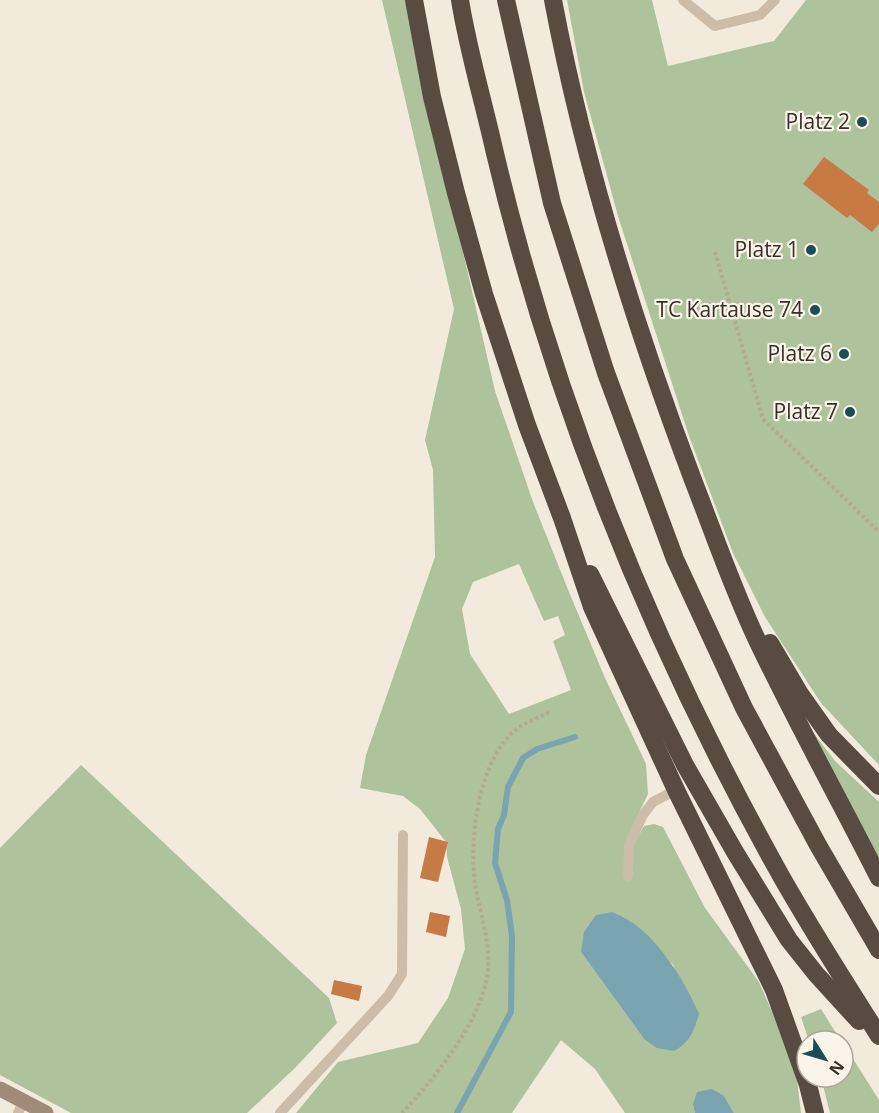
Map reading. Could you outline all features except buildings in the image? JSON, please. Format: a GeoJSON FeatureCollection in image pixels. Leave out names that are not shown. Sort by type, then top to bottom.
{"type":"FeatureCollection","features":[{"type":"Feature","properties":{"kind":"highway"},"geometry":{"type":"LineString","coordinates":[[414,0],[432,97],[481,283],[527,425],[592,607],[676,790],[774,990],[815,1113]]}},
{"type":"Feature","properties":{"kind":"highway"},"geometry":{"type":"LineString","coordinates":[[460,0],[515,233],[561,384],[638,587],[704,730],[776,867],[845,984],[879,1036]]}},
{"type":"Feature","properties":{"kind":"highway"},"geometry":{"type":"LineString","coordinates":[[506,0],[552,203],[606,373],[671,549],[744,708],[818,845],[879,950]]}},
{"type":"Feature","properties":{"kind":"highway"},"geometry":{"type":"LineString","coordinates":[[553,0],[580,124],[608,226],[639,328],[682,452],[758,641],[879,878]]}},
{"type":"Feature","properties":{"kind":"highway"},"geometry":{"type":"LineString","coordinates":[[562,518],[685,765],[735,852],[789,940],[879,1044]]}},
{"type":"Feature","properties":{"kind":"highway"},"geometry":{"type":"LineString","coordinates":[[728,570],[812,710],[844,752],[879,786]]}},
{"type":"Feature","properties":{"kind":"main road"},"geometry":{"type":"LineString","coordinates":[[0,1089],[21,1107],[46,1113]]}},
{"type":"Feature","properties":{"kind":"lane"},"geometry":{"type":"LineString","coordinates":[[682,0],[715,26],[760,15],[775,0]]}},
{"type":"Feature","properties":{"kind":"lane"},"geometry":{"type":"LineString","coordinates":[[628,876],[629,844],[644,815],[653,802],[676,790]]}},
{"type":"Feature","properties":{"kind":"lane"},"geometry":{"type":"LineString","coordinates":[[280,1113],[388,996],[402,974],[404,835]]}},
{"type":"Feature","properties":{"kind":"path"},"geometry":{"type":"LineString","coordinates":[[715,252],[763,419],[879,532]]}},
{"type":"Feature","properties":{"kind":"path"},"geometry":{"type":"LineString","coordinates":[[402,1113],[445,1062],[475,1012],[483,993],[488,971],[488,952],[476,888],[472,849],[474,821],[487,774],[498,751],[518,728],[550,712]]}},
{"type":"Feature","properties":{"kind":"green space"},"geometry":{"type":"Polygon","coordinates":[[[382,0],[405,0],[495,391],[533,502],[569,592],[605,678],[646,764],[648,794],[634,823],[635,842],[644,826],[654,824],[663,827],[705,908],[759,982],[795,1074],[795,1089],[798,1089],[801,1113],[734,1113],[724,1096],[693,1105],[695,1113],[625,1113],[595,1069],[561,1040],[512,1113],[296,1113],[338,1062],[418,1043],[448,998],[465,949],[461,909],[447,857],[446,842],[420,809],[403,796],[360,788],[366,755],[435,557],[433,470],[425,440],[454,309],[382,0]],[[519,564],[473,582],[462,609],[470,654],[509,714],[571,690],[553,641],[565,635],[558,616],[544,621],[519,564]],[[613,912],[581,952],[644,1039],[674,966],[639,928],[613,912]]]}},
{"type":"Feature","properties":{"kind":"green space"},"geometry":{"type":"Polygon","coordinates":[[[567,0],[652,0],[668,66],[774,41],[806,0],[879,0],[879,765],[821,703],[765,617],[733,553],[689,436],[618,216],[584,92],[567,0]]]}},
{"type":"Feature","properties":{"kind":"green space"},"geometry":{"type":"Polygon","coordinates":[[[812,731],[835,761],[879,802],[879,865],[812,731]]]}},
{"type":"Feature","properties":{"kind":"green space"},"geometry":{"type":"Polygon","coordinates":[[[81,765],[329,998],[337,1023],[295,1068],[247,1113],[71,1113],[0,1075],[0,848],[81,765]]]}},
{"type":"Feature","properties":{"kind":"green space"},"geometry":{"type":"Polygon","coordinates":[[[821,1009],[834,1029],[805,1029],[801,1017],[821,1009]]]}},
{"type":"Feature","properties":{"kind":"green space"},"geometry":{"type":"Polygon","coordinates":[[[855,1062],[879,1100],[879,1113],[830,1113],[824,1089],[855,1089],[855,1062]]]}},
{"type":"Feature","properties":{"kind":"water"},"geometry":{"type":"Polygon","coordinates":[[[613,912],[641,929],[665,955],[699,1014],[691,1036],[674,1051],[657,1048],[644,1039],[581,952],[584,932],[596,915],[613,912]]]}},
{"type":"Feature","properties":{"kind":"water"},"geometry":{"type":"Polygon","coordinates":[[[712,1089],[724,1096],[734,1113],[695,1113],[693,1105],[697,1092],[712,1089]]]}},
{"type":"Feature","properties":{"kind":"waterway"},"geometry":{"type":"LineString","coordinates":[[457,1113],[511,1012],[512,936],[507,900],[495,863],[498,829],[504,815],[508,787],[523,758],[537,749],[575,737]]}},
{"type":"Feature","properties":{"kind":"place","name":"Platz 2"},"geometry":{"type":"Point","coordinates":[862,122]}},
{"type":"Feature","properties":{"kind":"place","name":"Platz 1"},"geometry":{"type":"Point","coordinates":[811,250]}},
{"type":"Feature","properties":{"kind":"place","name":"TC Kartause 74"},"geometry":{"type":"Point","coordinates":[815,310]}},
{"type":"Feature","properties":{"kind":"place","name":"Platz 6"},"geometry":{"type":"Point","coordinates":[844,354]}},
{"type":"Feature","properties":{"kind":"place","name":"Platz 7"},"geometry":{"type":"Point","coordinates":[850,412]}}]}
